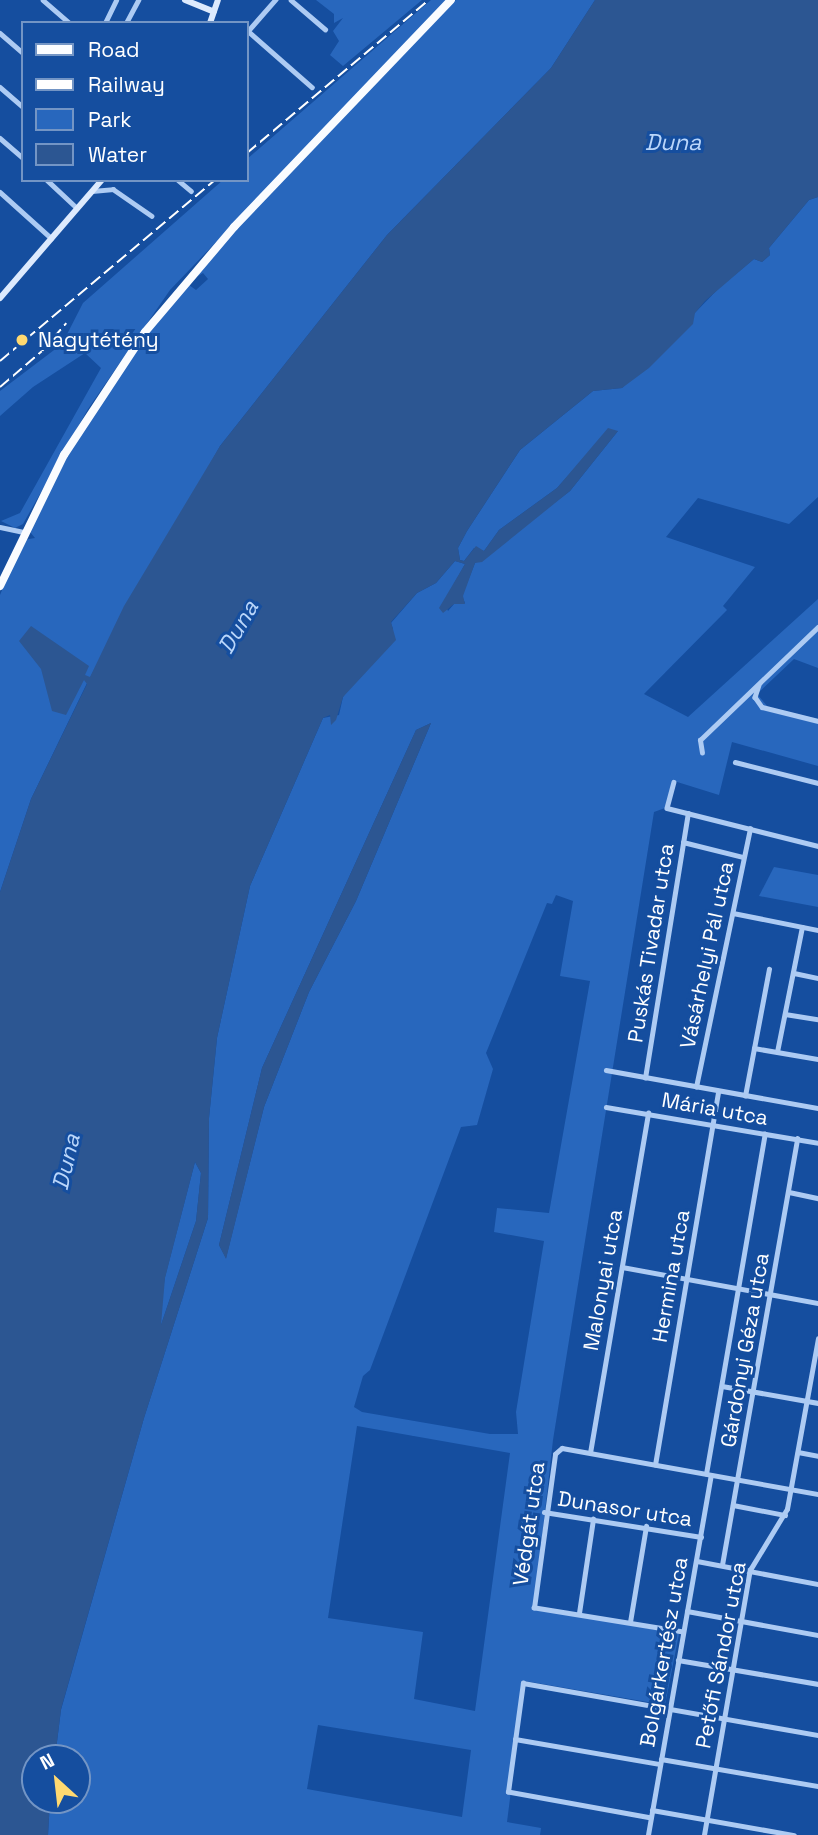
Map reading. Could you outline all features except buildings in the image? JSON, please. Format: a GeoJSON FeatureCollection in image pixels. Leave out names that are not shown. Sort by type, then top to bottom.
{"type":"FeatureCollection","features":[{"type":"Feature","properties":{"kind":"main road"},"geometry":{"type":"LineString","coordinates":[[185,0],[214,12]]}},
{"type":"Feature","properties":{"kind":"main road"},"geometry":{"type":"LineString","coordinates":[[211,21],[218,0]]}},
{"type":"Feature","properties":{"kind":"main road"},"geometry":{"type":"LineString","coordinates":[[0,586],[24,532],[93,407],[162,309],[234,227],[451,0]]}},
{"type":"Feature","properties":{"kind":"main road"},"geometry":{"type":"LineString","coordinates":[[0,298],[100,182]]}},
{"type":"Feature","properties":{"kind":"street"},"geometry":{"type":"LineString","coordinates":[[43,0],[67,21]]}},
{"type":"Feature","properties":{"kind":"street"},"geometry":{"type":"LineString","coordinates":[[106,21],[116,0]]}},
{"type":"Feature","properties":{"kind":"street"},"geometry":{"type":"LineString","coordinates":[[127,21],[138,0]]}},
{"type":"Feature","properties":{"kind":"street"},"geometry":{"type":"LineString","coordinates":[[248,31],[275,0]]}},
{"type":"Feature","properties":{"kind":"street"},"geometry":{"type":"LineString","coordinates":[[291,0],[325,29]]}},
{"type":"Feature","properties":{"kind":"street"},"geometry":{"type":"LineString","coordinates":[[0,33],[21,51]]}},
{"type":"Feature","properties":{"kind":"street"},"geometry":{"type":"LineString","coordinates":[[248,33],[312,87]]}},
{"type":"Feature","properties":{"kind":"street"},"geometry":{"type":"LineString","coordinates":[[0,87],[21,105]]}},
{"type":"Feature","properties":{"kind":"street"},"geometry":{"type":"LineString","coordinates":[[0,138],[21,156]]}},
{"type":"Feature","properties":{"kind":"street"},"geometry":{"type":"LineString","coordinates":[[49,182],[77,208]]}},
{"type":"Feature","properties":{"kind":"street"},"geometry":{"type":"LineString","coordinates":[[180,182],[191,191]]}},
{"type":"Feature","properties":{"kind":"street"},"geometry":{"type":"LineString","coordinates":[[92,191],[113,189],[152,216]]}},
{"type":"Feature","properties":{"kind":"street"},"geometry":{"type":"LineString","coordinates":[[0,192],[51,238]]}},
{"type":"Feature","properties":{"kind":"street"},"geometry":{"type":"LineString","coordinates":[[0,527],[24,532]]}},
{"type":"Feature","properties":{"kind":"street"},"geometry":{"type":"LineString","coordinates":[[702,753],[700,740],[818,628]]}},
{"type":"Feature","properties":{"kind":"street"},"geometry":{"type":"LineString","coordinates":[[762,680],[755,693],[759,705],[818,722]]}},
{"type":"Feature","properties":{"kind":"street"},"geometry":{"type":"LineString","coordinates":[[734,762],[818,783]]}},
{"type":"Feature","properties":{"kind":"street"},"geometry":{"type":"LineString","coordinates":[[674,782],[667,808],[818,846]]}},
{"type":"Feature","properties":{"kind":"street","name":"Puskás Tivadar utca"},"geometry":{"type":"LineString","coordinates":[[645,1078],[688,813]]}},
{"type":"Feature","properties":{"kind":"street","name":"Vásárhelyi Pál utca"},"geometry":{"type":"LineString","coordinates":[[696,1087],[750,829]]}},
{"type":"Feature","properties":{"kind":"street"},"geometry":{"type":"LineString","coordinates":[[683,842],[743,857]]}},
{"type":"Feature","properties":{"kind":"street"},"geometry":{"type":"LineString","coordinates":[[733,913],[818,930]]}},
{"type":"Feature","properties":{"kind":"street"},"geometry":{"type":"LineString","coordinates":[[777,1052],[802,927]]}},
{"type":"Feature","properties":{"kind":"street"},"geometry":{"type":"LineString","coordinates":[[745,1096],[769,969]]}},
{"type":"Feature","properties":{"kind":"street"},"geometry":{"type":"LineString","coordinates":[[794,974],[818,978]]}},
{"type":"Feature","properties":{"kind":"street"},"geometry":{"type":"LineString","coordinates":[[785,1014],[818,1019]]}},
{"type":"Feature","properties":{"kind":"street"},"geometry":{"type":"LineString","coordinates":[[754,1048],[818,1059]]}},
{"type":"Feature","properties":{"kind":"street"},"geometry":{"type":"LineString","coordinates":[[606,1070],[818,1108]]}},
{"type":"Feature","properties":{"kind":"street","name":"Hermina utca"},"geometry":{"type":"LineString","coordinates":[[655,1465],[718,1091]]}},
{"type":"Feature","properties":{"kind":"street","name":"Mária utca"},"geometry":{"type":"LineString","coordinates":[[606,1107],[818,1143]]}},
{"type":"Feature","properties":{"kind":"street","name":"Malonyai utca"},"geometry":{"type":"LineString","coordinates":[[590,1453],[648,1113]]}},
{"type":"Feature","properties":{"kind":"street","name":"Bolgárkertész utca"},"geometry":{"type":"LineString","coordinates":[[648,1835],[697,1561],[722,1386],[765,1134]]}},
{"type":"Feature","properties":{"kind":"street","name":"Gárdonyi Géza utca"},"geometry":{"type":"LineString","coordinates":[[722,1565],[772,1294],[797,1139]]}},
{"type":"Feature","properties":{"kind":"street"},"geometry":{"type":"LineString","coordinates":[[789,1192],[818,1198]]}},
{"type":"Feature","properties":{"kind":"street"},"geometry":{"type":"LineString","coordinates":[[622,1267],[818,1303]]}},
{"type":"Feature","properties":{"kind":"street","name":"Petőfi Sándor utca"},"geometry":{"type":"LineString","coordinates":[[704,1835],[750,1570],[785,1515],[818,1339]]}},
{"type":"Feature","properties":{"kind":"street"},"geometry":{"type":"LineString","coordinates":[[722,1386],[818,1403]]}},
{"type":"Feature","properties":{"kind":"street","name":"Védgát utca"},"geometry":{"type":"LineString","coordinates":[[579,1614],[534,1608],[553,1456],[562,1448],[590,1453]]}},
{"type":"Feature","properties":{"kind":"street"},"geometry":{"type":"LineString","coordinates":[[798,1452],[818,1456]]}},
{"type":"Feature","properties":{"kind":"street"},"geometry":{"type":"LineString","coordinates":[[590,1453],[818,1494]]}},
{"type":"Feature","properties":{"kind":"street"},"geometry":{"type":"LineString","coordinates":[[733,1506],[785,1515]]}},
{"type":"Feature","properties":{"kind":"street","name":"Dunasor utca"},"geometry":{"type":"LineString","coordinates":[[544,1512],[701,1536]]}},
{"type":"Feature","properties":{"kind":"street"},"geometry":{"type":"LineString","coordinates":[[593,1519],[579,1614],[684,1632]]}},
{"type":"Feature","properties":{"kind":"street"},"geometry":{"type":"LineString","coordinates":[[631,1622],[646,1527]]}},
{"type":"Feature","properties":{"kind":"street"},"geometry":{"type":"LineString","coordinates":[[697,1561],[817,1583],[818,1575]]}},
{"type":"Feature","properties":{"kind":"street"},"geometry":{"type":"LineString","coordinates":[[688,1611],[818,1635]]}},
{"type":"Feature","properties":{"kind":"street"},"geometry":{"type":"LineString","coordinates":[[678,1660],[818,1684]]}},
{"type":"Feature","properties":{"kind":"street"},"geometry":{"type":"LineString","coordinates":[[651,1818],[508,1792],[523,1683],[818,1735]]}},
{"type":"Feature","properties":{"kind":"street"},"geometry":{"type":"LineString","coordinates":[[515,1740],[715,1768],[818,1786]]}},
{"type":"Feature","properties":{"kind":"street"},"geometry":{"type":"LineString","coordinates":[[652,1810],[794,1835]]}},
{"type":"Feature","properties":{"kind":"green space"},"geometry":{"type":"Polygon","coordinates":[[[316,0],[422,0],[343,66],[330,55],[339,41],[333,31],[343,18],[334,23],[334,14],[316,0]]]}},
{"type":"Feature","properties":{"kind":"green space"},"geometry":{"type":"Polygon","coordinates":[[[431,0],[448,0],[170,290],[88,409],[23,524],[15,528],[1,521],[20,513],[101,368],[85,353],[33,387],[0,416],[0,391],[62,344],[83,303],[221,182],[248,182],[248,158],[431,0]]]}},
{"type":"Feature","properties":{"kind":"green space"},"geometry":{"type":"Polygon","coordinates":[[[456,0],[595,0],[551,68],[387,235],[220,446],[87,683],[31,799],[0,892],[0,595],[23,540],[35,538],[30,532],[66,456],[131,353],[189,285],[196,290],[208,279],[203,273],[195,278],[240,224],[456,0]]]}},
{"type":"Feature","properties":{"kind":"green space"},"geometry":{"type":"Polygon","coordinates":[[[818,197],[818,497],[789,524],[698,498],[666,537],[755,567],[723,606],[727,610],[644,694],[688,717],[818,599],[818,668],[794,659],[757,694],[768,707],[818,720],[818,766],[732,742],[719,795],[674,781],[665,808],[654,812],[553,1440],[534,1608],[679,1634],[665,1705],[525,1681],[507,1822],[541,1828],[540,1835],[48,1835],[49,1814],[91,1814],[91,1744],[57,1744],[61,1710],[144,1418],[208,1218],[209,1118],[217,1038],[250,886],[323,718],[339,715],[343,697],[393,629],[391,623],[417,593],[436,583],[455,561],[465,564],[444,602],[448,611],[454,604],[465,603],[462,596],[475,563],[570,491],[618,431],[607,432],[557,488],[499,530],[484,551],[474,548],[464,561],[460,560],[458,548],[467,531],[520,450],[593,391],[622,388],[720,287],[754,259],[762,262],[770,255],[769,248],[809,200],[818,197]],[[431,723],[416,730],[262,1068],[219,1245],[226,1258],[264,1107],[309,992],[356,901],[431,723]],[[556,895],[552,904],[547,903],[486,1053],[493,1069],[477,1125],[461,1127],[370,1370],[363,1376],[354,1407],[362,1412],[490,1434],[518,1434],[516,1412],[544,1241],[494,1232],[497,1208],[549,1213],[590,981],[560,976],[573,901],[556,895]],[[357,1426],[328,1618],[423,1632],[414,1699],[475,1711],[510,1453],[357,1426]],[[318,1725],[307,1789],[462,1817],[471,1750],[318,1725]]]}},
{"type":"Feature","properties":{"kind":"green space"},"geometry":{"type":"Polygon","coordinates":[[[774,867],[818,875],[818,907],[759,896],[774,867]]]}},
{"type":"Feature","properties":{"kind":"green space"},"geometry":{"type":"Polygon","coordinates":[[[195,1162],[201,1173],[196,1221],[161,1325],[159,1315],[165,1277],[195,1162]]]}},
{"type":"Feature","properties":{"kind":"water","name":"Duna"},"geometry":{"type":"Polygon","coordinates":[[[595,0],[818,0],[818,197],[809,200],[769,248],[770,255],[762,262],[754,259],[705,301],[695,313],[693,324],[649,368],[622,388],[593,391],[520,450],[467,531],[458,548],[460,560],[464,561],[476,546],[484,551],[499,530],[557,488],[608,428],[618,431],[570,491],[482,562],[475,563],[463,596],[465,604],[454,604],[443,613],[439,608],[465,564],[455,561],[436,583],[417,593],[391,622],[396,640],[343,697],[336,720],[331,725],[330,715],[323,718],[250,886],[217,1038],[209,1118],[208,1218],[144,1418],[61,1709],[57,1744],[21,1744],[21,1814],[49,1814],[48,1835],[0,1835],[0,892],[31,799],[87,684],[84,680],[66,715],[52,711],[41,669],[19,641],[31,626],[89,666],[85,675],[90,677],[124,606],[220,446],[387,235],[551,68],[595,0]],[[195,1162],[165,1278],[161,1325],[196,1221],[201,1173],[195,1162]]]}},
{"type":"Feature","properties":{"kind":"water"},"geometry":{"type":"Polygon","coordinates":[[[431,723],[356,901],[309,992],[264,1107],[226,1259],[219,1245],[262,1068],[416,730],[431,723]]]}},
{"type":"Feature","properties":{"kind":"railway"},"geometry":{"type":"LineString","coordinates":[[248,152],[429,0]]}},
{"type":"Feature","properties":{"kind":"railway"},"geometry":{"type":"LineString","coordinates":[[0,361],[213,182]]}},
{"type":"Feature","properties":{"kind":"railway"},"geometry":{"type":"LineString","coordinates":[[0,387],[42,351],[66,323]]}},
{"type":"Feature","properties":{"kind":"place","name":"Nagytétény"},"geometry":{"type":"Point","coordinates":[22,340]}}]}
